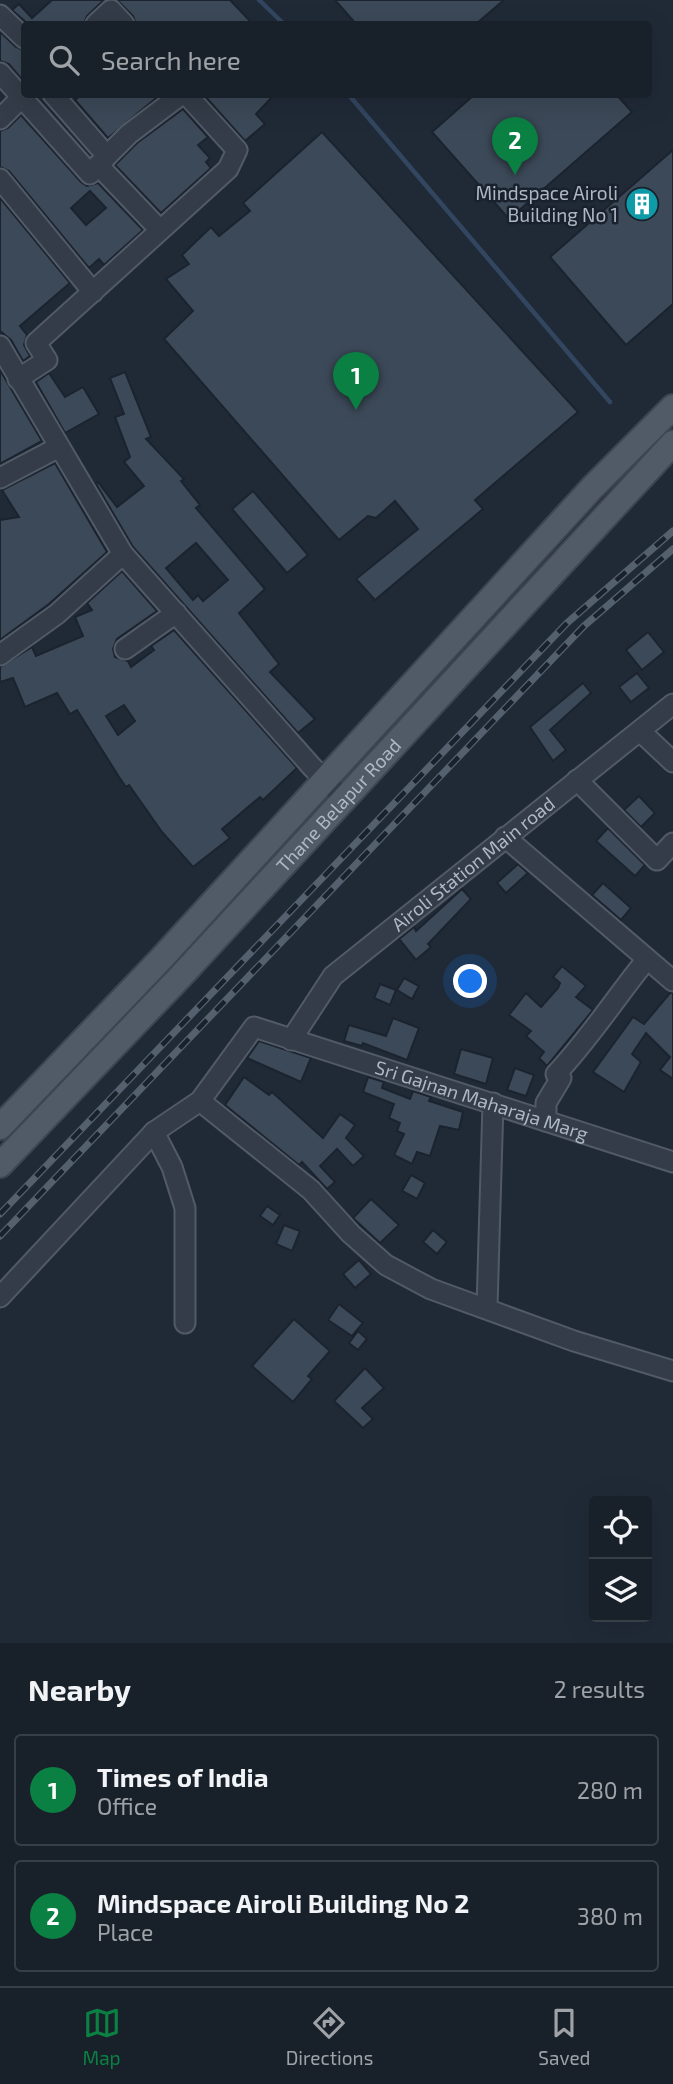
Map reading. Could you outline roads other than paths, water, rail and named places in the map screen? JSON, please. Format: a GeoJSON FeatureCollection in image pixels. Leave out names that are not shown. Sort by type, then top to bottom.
{"type":"FeatureCollection","features":[{"type":"Feature","properties":{"kind":"main road","name":"Thane Belapur Road"},"geometry":{"type":"LineString","coordinates":[[0,1127],[325,781],[600,480],[673,407]]}},
{"type":"Feature","properties":{"kind":"main road","name":"Thane Belapur Road"},"geometry":{"type":"LineString","coordinates":[[0,1165],[181,976],[673,443]]}},
{"type":"Feature","properties":{"kind":"street"},"geometry":{"type":"LineString","coordinates":[[0,15],[21,35]]}},
{"type":"Feature","properties":{"kind":"street"},"geometry":{"type":"LineString","coordinates":[[0,73],[21,93]]}},
{"type":"Feature","properties":{"kind":"street"},"geometry":{"type":"LineString","coordinates":[[0,119],[22,98]]}},
{"type":"Feature","properties":{"kind":"street"},"geometry":{"type":"LineString","coordinates":[[26,98],[90,174],[129,135],[179,98]]}},
{"type":"Feature","properties":{"kind":"street"},"geometry":{"type":"LineString","coordinates":[[56,98],[160,230]]}},
{"type":"Feature","properties":{"kind":"street"},"geometry":{"type":"LineString","coordinates":[[19,379],[47,360],[36,343],[228,169],[237,150],[188,98]]}},
{"type":"Feature","properties":{"kind":"street"},"geometry":{"type":"LineString","coordinates":[[0,179],[93,292]]}},
{"type":"Feature","properties":{"kind":"street"},"geometry":{"type":"LineString","coordinates":[[0,346],[123,554],[344,799]]}},
{"type":"Feature","properties":{"kind":"street"},"geometry":{"type":"LineString","coordinates":[[0,478],[59,447]]}},
{"type":"Feature","properties":{"kind":"street"},"geometry":{"type":"LineString","coordinates":[[0,655],[57,614],[123,554]]}},
{"type":"Feature","properties":{"kind":"street"},"geometry":{"type":"LineString","coordinates":[[125,649],[176,613]]}},
{"type":"Feature","properties":{"kind":"street","name":"Airoli Station Main road"},"geometry":{"type":"LineString","coordinates":[[291,1040],[332,976],[673,704]]}},
{"type":"Feature","properties":{"kind":"street"},"geometry":{"type":"LineString","coordinates":[[640,731],[673,762]]}},
{"type":"Feature","properties":{"kind":"street"},"geometry":{"type":"LineString","coordinates":[[576,780],[657,860],[673,843]]}},
{"type":"Feature","properties":{"kind":"street"},"geometry":{"type":"LineString","coordinates":[[505,837],[673,981]]}},
{"type":"Feature","properties":{"kind":"street"},"geometry":{"type":"LineString","coordinates":[[546,1121],[546,1104],[561,1078],[556,1074],[586,1042],[608,1008],[647,959]]}},
{"type":"Feature","properties":{"kind":"street","name":"Sri Gajnan Maharaja Marg"},"geometry":{"type":"LineString","coordinates":[[201,1101],[254,1027],[673,1162]]}},
{"type":"Feature","properties":{"kind":"street"},"geometry":{"type":"LineString","coordinates":[[0,1297],[154,1132],[201,1101],[312,1190],[351,1234],[386,1265],[431,1289],[487,1307],[574,1341],[673,1371]]}},
{"type":"Feature","properties":{"kind":"street"},"geometry":{"type":"LineString","coordinates":[[487,1307],[493,1103]]}},
{"type":"Feature","properties":{"kind":"street"},"geometry":{"type":"LineString","coordinates":[[154,1132],[172,1167],[185,1208],[185,1323]]}},
{"type":"Feature","properties":{"kind":"waterway"},"geometry":{"type":"LineString","coordinates":[[259,0],[281,21]]}},
{"type":"Feature","properties":{"kind":"waterway"},"geometry":{"type":"LineString","coordinates":[[351,98],[610,402]]}},
{"type":"Feature","properties":{"kind":"railway"},"geometry":{"type":"LineString","coordinates":[[0,1214],[567,623],[673,531]]}},
{"type":"Feature","properties":{"kind":"railway"},"geometry":{"type":"LineString","coordinates":[[0,1236],[584,626],[673,549]]}},
{"type":"Feature","properties":{"kind":"place","name":"Mindspace Airoli Building No 2"},"geometry":{"type":"Point","coordinates":[515,175]}},
{"type":"Feature","properties":{"kind":"place","name":"Mindspace Airoli Building No 1"},"geometry":{"type":"Point","coordinates":[642,204]}},
{"type":"Feature","properties":{"kind":"place","name":"Times of India"},"geometry":{"type":"Point","coordinates":[356,410]}}]}
